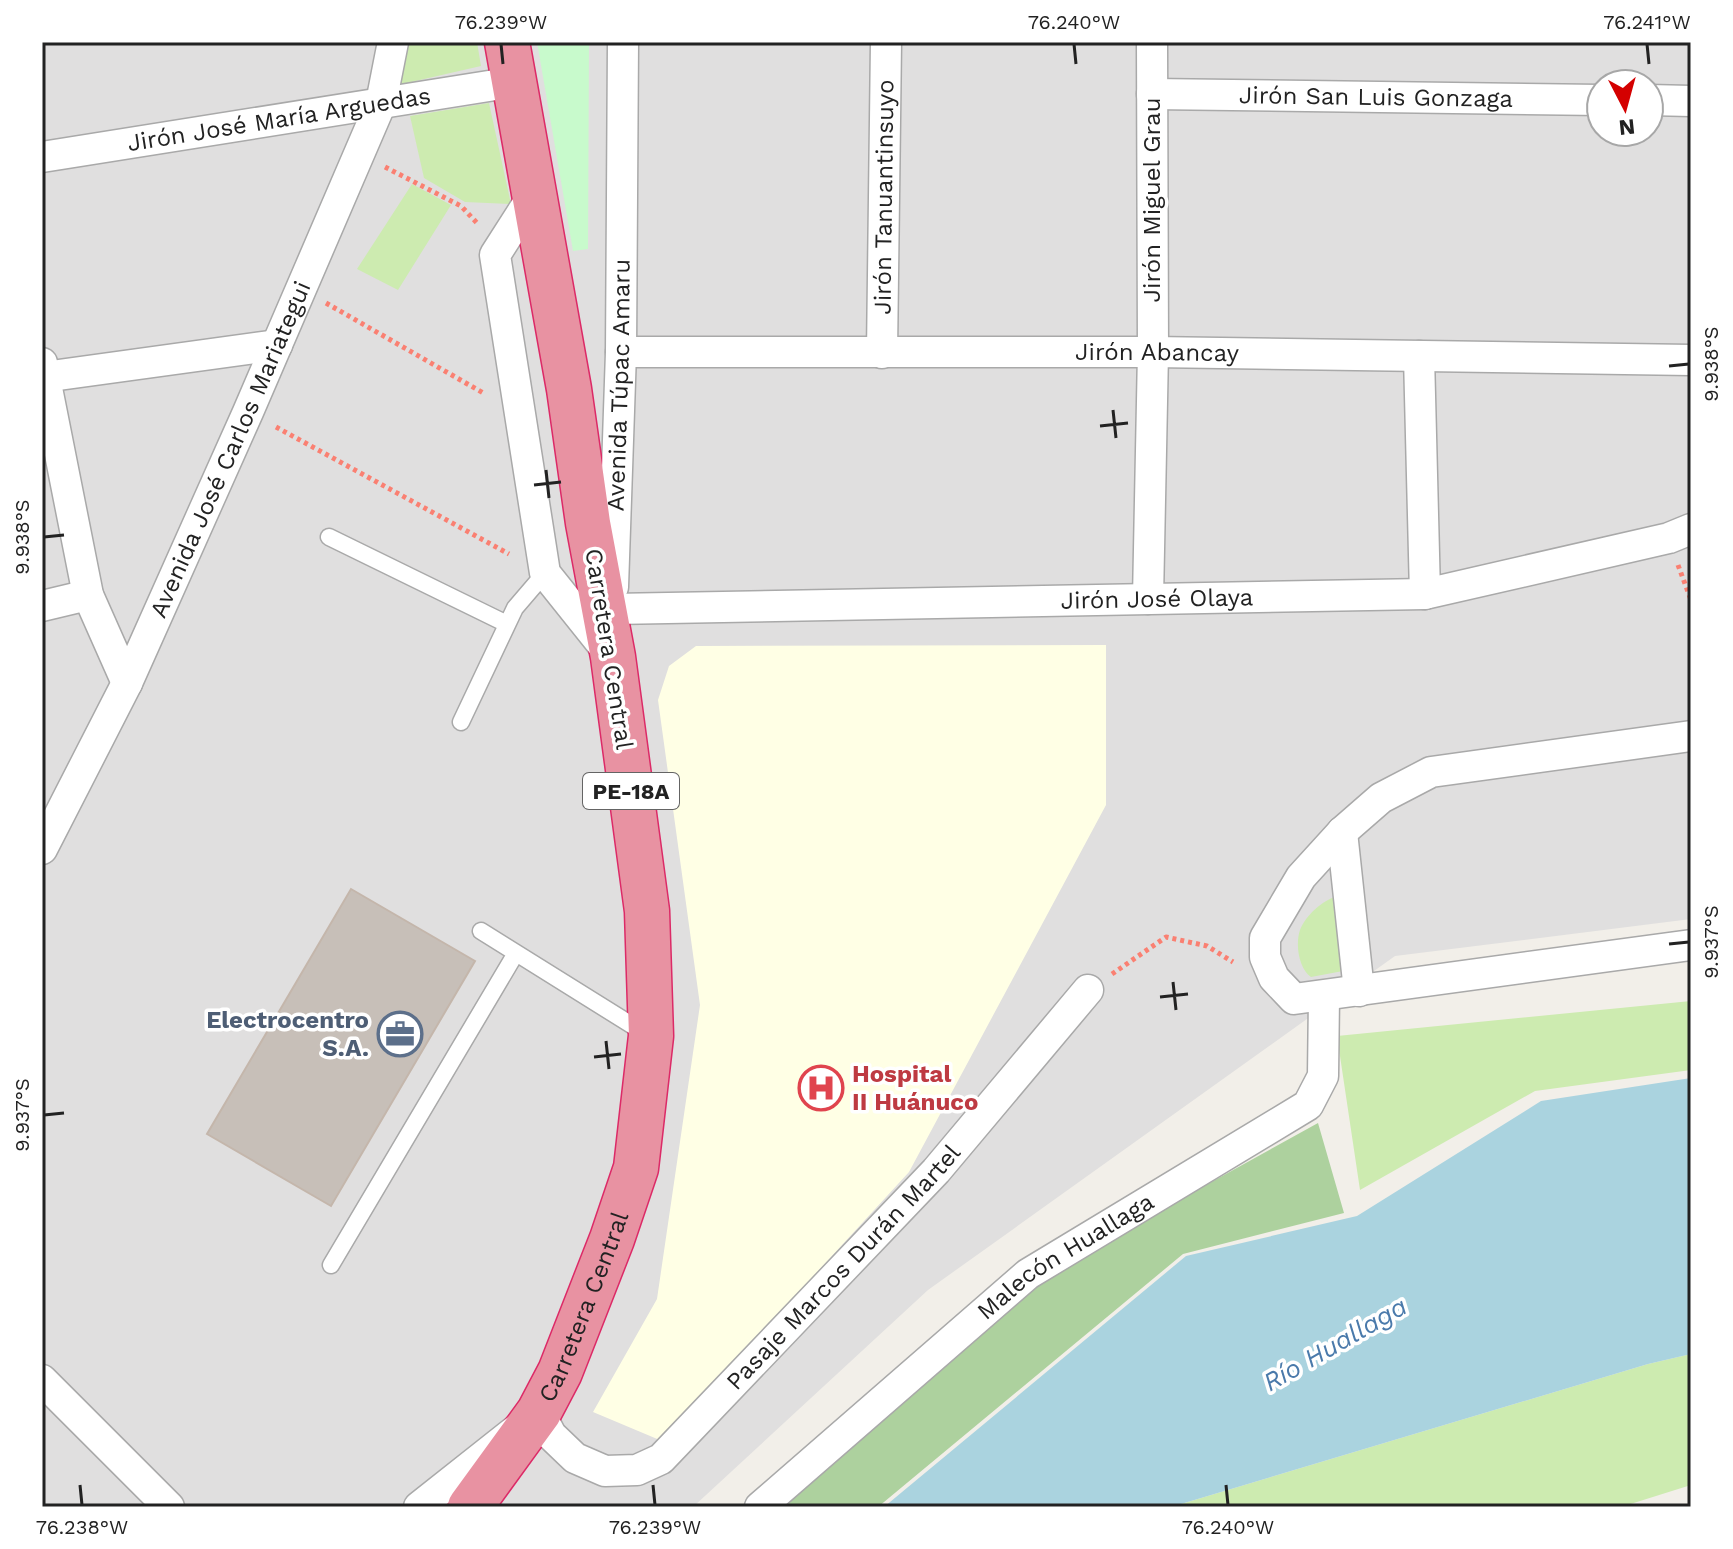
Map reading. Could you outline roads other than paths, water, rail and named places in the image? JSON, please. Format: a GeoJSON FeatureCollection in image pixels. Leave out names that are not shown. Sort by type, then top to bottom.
{"type":"FeatureCollection","features":[{"type":"Feature","properties":{"kind":"highway","name":"Carretera Central"},"geometry":{"type":"LineString","coordinates":[[470,1507],[539,1412],[560,1372],[612,1239],[636,1168],[651,1036],[647,911],[613,657],[510,62]]}},
{"type":"Feature","properties":{"kind":"street","name":"Avenida José Carlos Mariategui"},"geometry":{"type":"LineString","coordinates":[[42,849],[127,683],[248,412],[381,103],[393,42]]}},
{"type":"Feature","properties":{"kind":"street","name":"Avenida Túpac Amaru"},"geometry":{"type":"LineString","coordinates":[[613,657],[621,352],[623,42]]}},
{"type":"Feature","properties":{"kind":"street","name":"Jirón Tanuantinsuyo"},"geometry":{"type":"LineString","coordinates":[[882,353],[886,42]]}},
{"type":"Feature","properties":{"kind":"street","name":"Jirón Miguel Grau"},"geometry":{"type":"LineString","coordinates":[[1148,599],[1153,352],[1152,42]]}},
{"type":"Feature","properties":{"kind":"street","name":"Jirón José María Arguedas"},"geometry":{"type":"LineString","coordinates":[[42,157],[381,103],[510,62]]}},
{"type":"Feature","properties":{"kind":"street","name":"Jirón San Luis Gonzaga"},"geometry":{"type":"LineString","coordinates":[[1152,94],[1585,100]]}},
{"type":"Feature","properties":{"kind":"street"},"geometry":{"type":"LineString","coordinates":[[1665,100],[1691,101]]}},
{"type":"Feature","properties":{"kind":"street"},"geometry":{"type":"LineString","coordinates":[[534,194],[495,255],[545,573],[613,657]]}},
{"type":"Feature","properties":{"kind":"street"},"geometry":{"type":"LineString","coordinates":[[127,683],[88,595],[43,370],[277,345]]}},
{"type":"Feature","properties":{"kind":"street","name":"Jirón Abancay"},"geometry":{"type":"LineString","coordinates":[[621,352],[1153,352],[1691,360]]}},
{"type":"Feature","properties":{"kind":"street"},"geometry":{"type":"LineString","coordinates":[[1419,356],[1425,594]]}},
{"type":"Feature","properties":{"kind":"street","name":"Jirón José Olaya"},"geometry":{"type":"LineString","coordinates":[[613,609],[1425,594],[1669,538],[1691,529]]}},
{"type":"Feature","properties":{"kind":"street"},"geometry":{"type":"LineString","coordinates":[[42,606],[88,595]]}},
{"type":"Feature","properties":{"kind":"street"},"geometry":{"type":"LineString","coordinates":[[1691,736],[1431,772],[1381,798],[1342,832],[1301,877],[1265,938],[1265,957],[1274,978],[1294,999],[1691,945]]}},
{"type":"Feature","properties":{"kind":"street"},"geometry":{"type":"LineString","coordinates":[[1342,832],[1359,991]]}},
{"type":"Feature","properties":{"kind":"street","name":"Pasaje Marcos Durán Martel"},"geometry":{"type":"LineString","coordinates":[[539,1412],[551,1435],[575,1458],[605,1471],[637,1470],[661,1459],[936,1171],[1088,990]]}},
{"type":"Feature","properties":{"kind":"street","name":"Malecón Huallaga"},"geometry":{"type":"LineString","coordinates":[[760,1507],[1028,1274],[1308,1105],[1323,1076],[1324,997]]}},
{"type":"Feature","properties":{"kind":"street"},"geometry":{"type":"LineString","coordinates":[[42,1380],[169,1507]]}},
{"type":"Feature","properties":{"kind":"street"},"geometry":{"type":"LineString","coordinates":[[419,1507],[539,1412]]}},
{"type":"Feature","properties":{"kind":"lane"},"geometry":{"type":"LineString","coordinates":[[329,537],[507,624]]}},
{"type":"Feature","properties":{"kind":"lane"},"geometry":{"type":"LineString","coordinates":[[461,722],[515,608],[545,573]]}},
{"type":"Feature","properties":{"kind":"lane"},"geometry":{"type":"LineString","coordinates":[[481,931],[651,1036]]}},
{"type":"Feature","properties":{"kind":"lane"},"geometry":{"type":"LineString","coordinates":[[331,1265],[516,953]]}},
{"type":"Feature","properties":{"kind":"water","name":"Río Huallaga"},"geometry":{"type":"Polygon","coordinates":[[[1691,1078],[1691,1354],[1648,1364],[1171,1507],[884,1507],[1186,1256],[1357,1216],[1541,1101],[1691,1078]]]}},
{"type":"Feature","properties":{"kind":"place","name":"Electrocentro S.A."},"geometry":{"type":"Point","coordinates":[400,1034]}},
{"type":"Feature","properties":{"kind":"place","name":"Hospital II Huánuco"},"geometry":{"type":"Point","coordinates":[821,1088]}}]}
